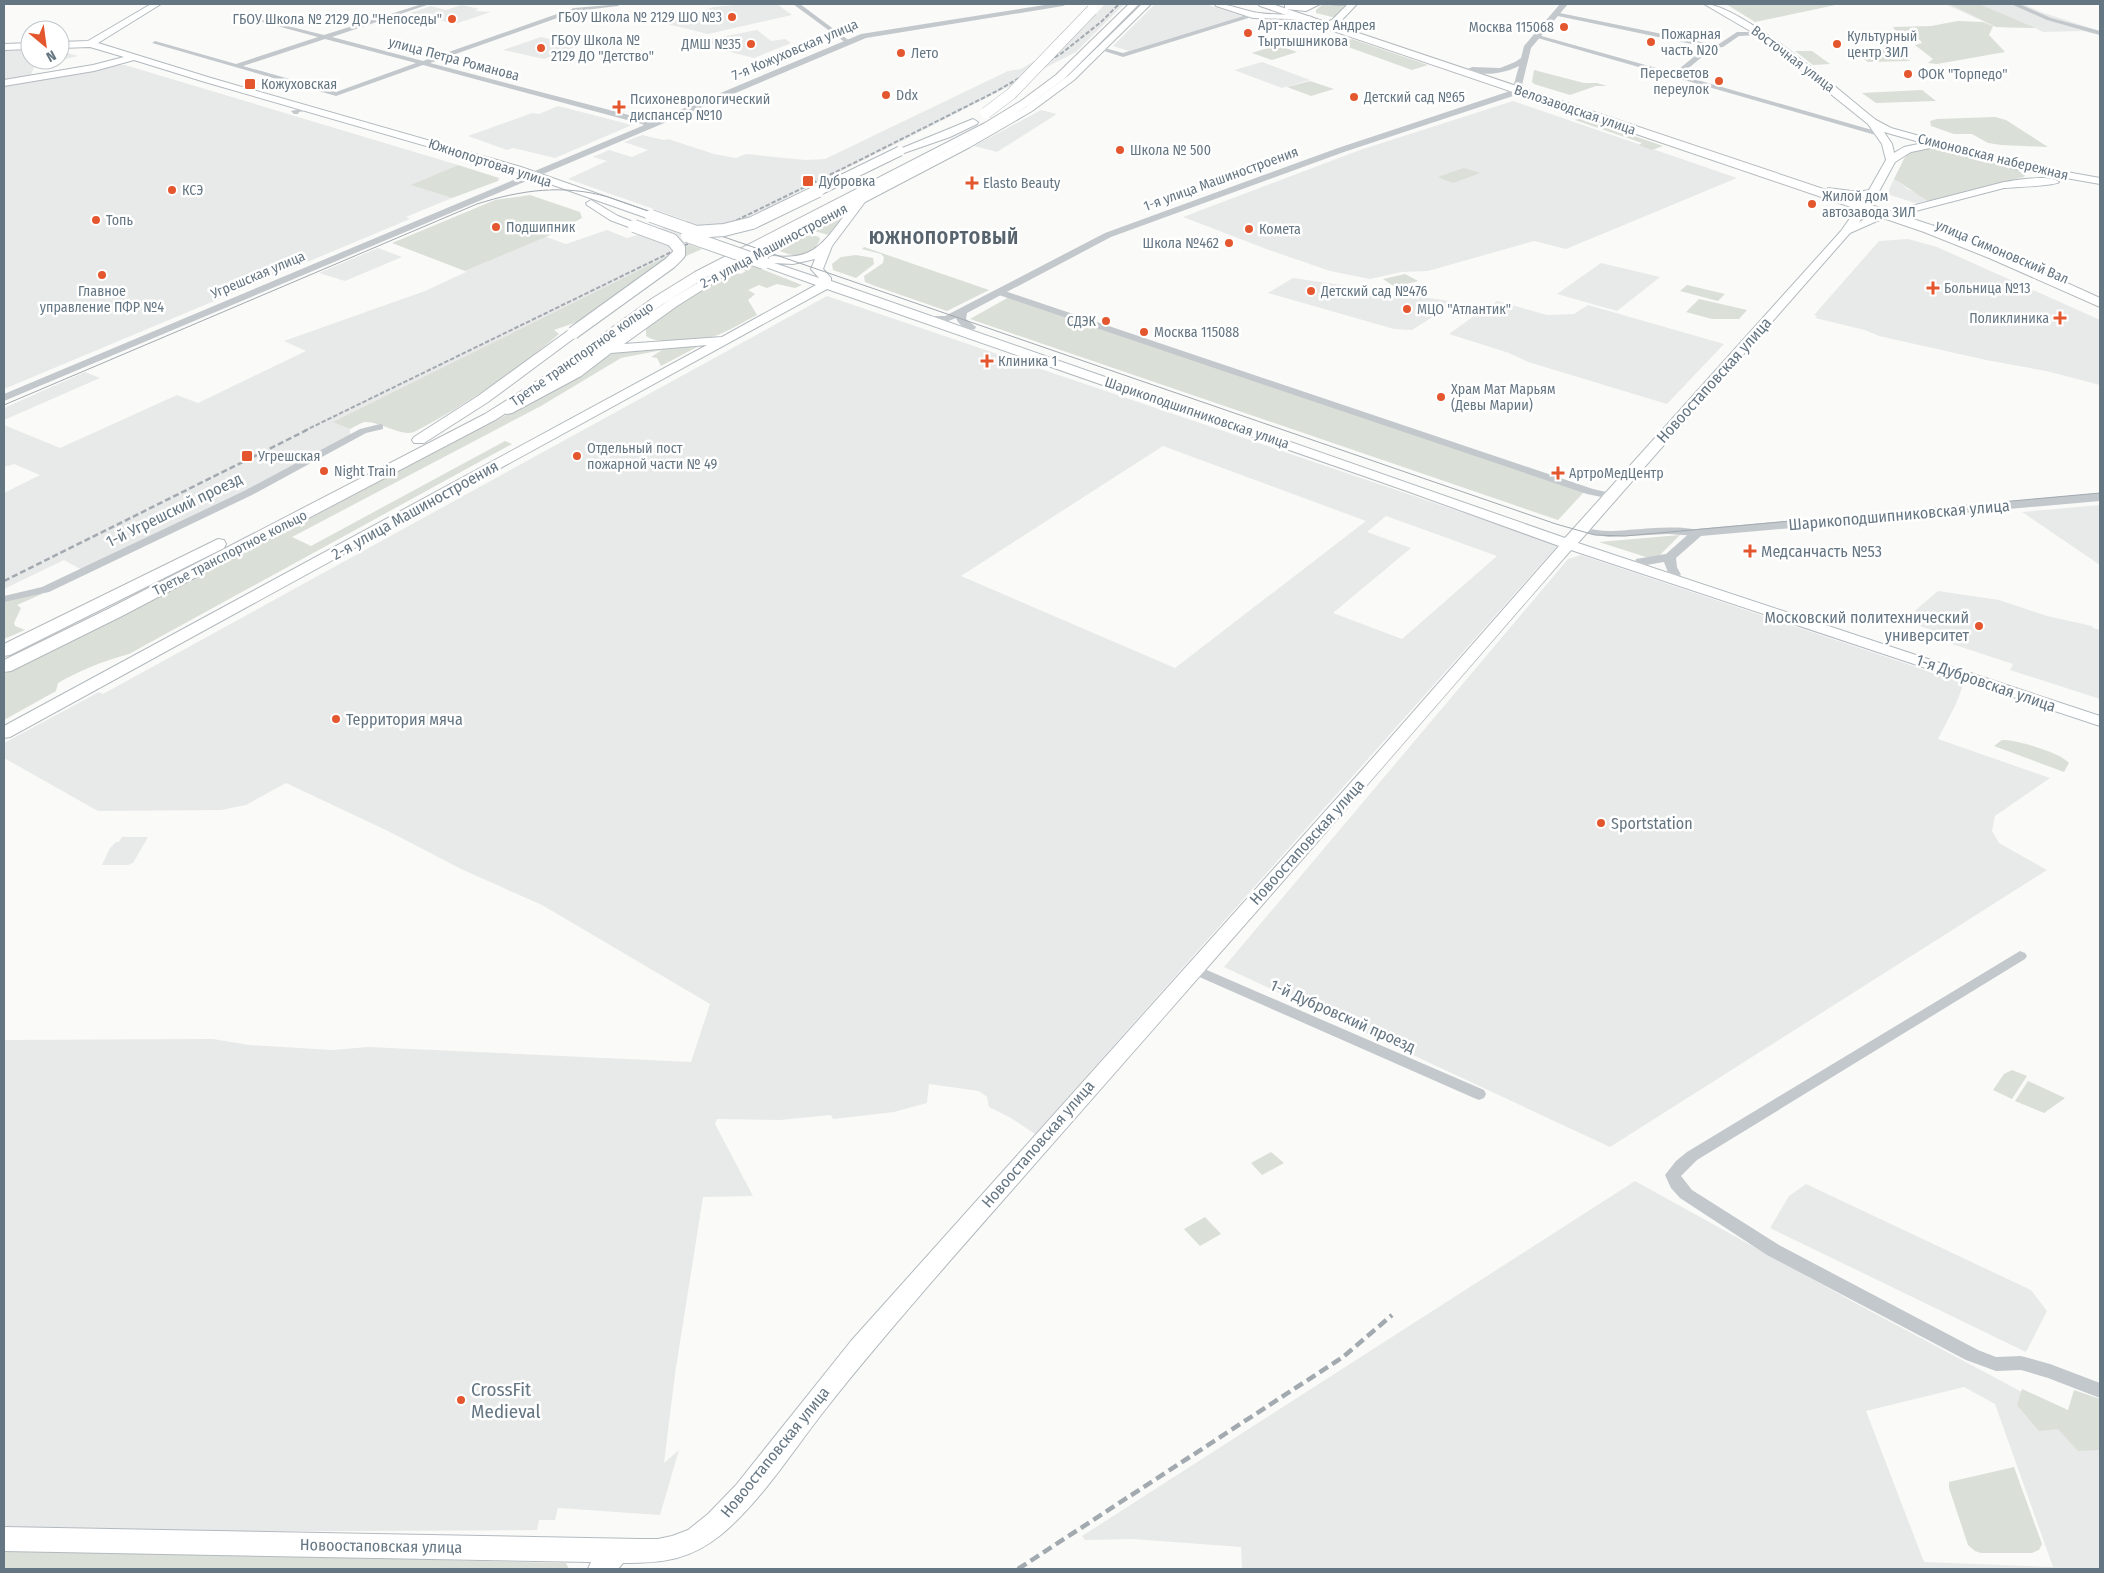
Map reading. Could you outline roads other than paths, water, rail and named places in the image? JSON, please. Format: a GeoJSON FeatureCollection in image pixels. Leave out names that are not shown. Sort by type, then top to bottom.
{"type":"FeatureCollection","features":[{"type":"Feature","properties":{"kind":"main road"},"geometry":{"type":"LineString","coordinates":[[70,45],[90,44],[158,4]]}},
{"type":"Feature","properties":{"kind":"main road","name":"Третье транспортное кольцо"},"geometry":{"type":"LineString","coordinates":[[4,667],[116,612],[468,429],[553,378],[658,301],[700,275],[972,135],[1025,103],[1072,66],[1134,4]]}},
{"type":"Feature","properties":{"kind":"main road","name":"2-я улица Машиностроения"},"geometry":{"type":"LineString","coordinates":[[468,429],[564,380],[700,286],[787,238],[999,127],[1029,109],[1067,82],[1146,4]]}},
{"type":"Feature","properties":{"kind":"main road"},"geometry":{"type":"LineString","coordinates":[[1220,4],[1255,15],[1291,16],[1309,19]]}},
{"type":"Feature","properties":{"kind":"main road","name":"Велозаводская улица"},"geometry":{"type":"LineString","coordinates":[[1262,4],[1281,5],[1517,87],[1868,201],[1887,215]]}},
{"type":"Feature","properties":{"kind":"main road"},"geometry":{"type":"LineString","coordinates":[[1255,15],[1275,14],[1281,5],[1306,8],[1316,4]]}},
{"type":"Feature","properties":{"kind":"main road"},"geometry":{"type":"LineString","coordinates":[[1331,23],[1352,4]]}},
{"type":"Feature","properties":{"kind":"main road","name":"Восточная улица"},"geometry":{"type":"LineString","coordinates":[[1708,4],[1760,33],[1885,132],[1891,160]]}},
{"type":"Feature","properties":{"kind":"main road","name":"Велозаводская улица"},"geometry":{"type":"LineString","coordinates":[[1281,5],[1309,19],[1331,23],[1472,69],[1517,87],[1902,212]]}},
{"type":"Feature","properties":{"kind":"main road","name":"Третье транспортное кольцо"},"geometry":{"type":"LineString","coordinates":[[4,651],[100,604],[473,412],[523,381],[641,297],[684,271],[973,122],[1011,94],[1095,7]]}},
{"type":"Feature","properties":{"kind":"main road"},"geometry":{"type":"LineString","coordinates":[[103,37],[102,43],[107,48]]}},
{"type":"Feature","properties":{"kind":"main road","name":"Южнопортовая улица"},"geometry":{"type":"LineString","coordinates":[[528,177],[295,109],[128,59],[88,48],[90,44],[107,48],[128,59],[283,109],[295,109],[308,109],[432,144],[528,177],[642,221],[768,261],[793,274],[824,281]]}},
{"type":"Feature","properties":{"kind":"main road"},"geometry":{"type":"LineString","coordinates":[[4,47],[20,46]]}},
{"type":"Feature","properties":{"kind":"main road"},"geometry":{"type":"LineString","coordinates":[[4,83],[94,68],[128,59]]}},
{"type":"Feature","properties":{"kind":"main road"},"geometry":{"type":"LineString","coordinates":[[1025,103],[1067,82]]}},
{"type":"Feature","properties":{"kind":"main road"},"geometry":{"type":"LineString","coordinates":[[695,232],[724,230],[752,223],[900,151],[946,135],[973,122]]}},
{"type":"Feature","properties":{"kind":"main road","name":"Симоновская набережная"},"geometry":{"type":"LineString","coordinates":[[1885,132],[2015,166],[2097,183]]}},
{"type":"Feature","properties":{"kind":"main road"},"geometry":{"type":"LineString","coordinates":[[1868,201],[1891,160],[1913,147],[1926,145],[1944,146]]}},
{"type":"Feature","properties":{"kind":"main road"},"geometry":{"type":"LineString","coordinates":[[2004,185],[2028,177],[2025,171],[2015,166]]}},
{"type":"Feature","properties":{"kind":"main road"},"geometry":{"type":"LineString","coordinates":[[2004,185],[2035,182],[2097,183]]}},
{"type":"Feature","properties":{"kind":"main road","name":"Новоостаповская улица"},"geometry":{"type":"LineString","coordinates":[[1845,232],[1866,221],[2004,185]]}},
{"type":"Feature","properties":{"kind":"main road"},"geometry":{"type":"LineString","coordinates":[[768,261],[815,256],[825,247],[858,204],[874,192]]}},
{"type":"Feature","properties":{"kind":"main road","name":"Южнопортовая улица"},"geometry":{"type":"LineString","coordinates":[[577,195],[614,218],[642,221],[695,232],[824,281]]}},
{"type":"Feature","properties":{"kind":"main road","name":"Новоостаповская улица"},"geometry":{"type":"LineString","coordinates":[[4,1539],[609,1560],[673,1548],[697,1538],[717,1522],[744,1493],[859,1348],[1845,232],[1868,201]]}},
{"type":"Feature","properties":{"kind":"main road","name":"улица Симоновский Вал"},"geometry":{"type":"LineString","coordinates":[[1902,212],[2100,303]]}},
{"type":"Feature","properties":{"kind":"main road","name":"улица Симоновский Вал"},"geometry":{"type":"LineString","coordinates":[[1887,215],[1939,229],[2100,295]]}},
{"type":"Feature","properties":{"kind":"main road"},"geometry":{"type":"LineString","coordinates":[[420,440],[490,394],[670,263],[679,254],[679,248],[674,242],[642,221]]}},
{"type":"Feature","properties":{"kind":"main road"},"geometry":{"type":"LineString","coordinates":[[787,238],[805,233],[821,233],[827,237],[817,267],[824,281]]}},
{"type":"Feature","properties":{"kind":"main road"},"geometry":{"type":"LineString","coordinates":[[793,274],[813,287],[811,293]]}},
{"type":"Feature","properties":{"kind":"main road","name":"2-я улица Машиностроения"},"geometry":{"type":"LineString","coordinates":[[4,733],[728,339],[811,293],[824,281]]}},
{"type":"Feature","properties":{"kind":"main road","name":"Шарикоподшипниковская улица"},"geometry":{"type":"LineString","coordinates":[[824,281],[847,284],[925,316]]}},
{"type":"Feature","properties":{"kind":"main road","name":"Шарикоподшипниковская улица"},"geometry":{"type":"LineString","coordinates":[[824,281],[1280,442],[1574,537]]}},
{"type":"Feature","properties":{"kind":"main road"},"geometry":{"type":"LineString","coordinates":[[645,324],[639,332],[642,339],[652,343],[670,343]]}},
{"type":"Feature","properties":{"kind":"main road","name":"Шарикоподшипниковская улица"},"geometry":{"type":"LineString","coordinates":[[951,325],[971,327],[1574,537]]}},
{"type":"Feature","properties":{"kind":"main road"},"geometry":{"type":"LineString","coordinates":[[601,356],[618,349],[728,339]]}},
{"type":"Feature","properties":{"kind":"main road","name":"1-я Дубровская улица"},"geometry":{"type":"LineString","coordinates":[[1574,537],[1675,575],[1702,588]]}},
{"type":"Feature","properties":{"kind":"main road","name":"1-я Дубровская улица"},"geometry":{"type":"LineString","coordinates":[[1574,537],[1702,588],[2100,721]]}},
{"type":"Feature","properties":{"kind":"street"},"geometry":{"type":"LineString","coordinates":[[236,66],[427,4]]}},
{"type":"Feature","properties":{"kind":"street"},"geometry":{"type":"LineString","coordinates":[[155,43],[336,94],[576,9],[618,4]]}},
{"type":"Feature","properties":{"kind":"street"},"geometry":{"type":"LineString","coordinates":[[796,4],[848,42]]}},
{"type":"Feature","properties":{"kind":"street","name":"7-я Кожуховская улица"},"geometry":{"type":"LineString","coordinates":[[528,177],[869,34],[1063,4]]}},
{"type":"Feature","properties":{"kind":"street"},"geometry":{"type":"LineString","coordinates":[[1331,4],[1352,4]]}},
{"type":"Feature","properties":{"kind":"street"},"geometry":{"type":"LineString","coordinates":[[1517,87],[1527,48],[1564,4]]}},
{"type":"Feature","properties":{"kind":"street"},"geometry":{"type":"LineString","coordinates":[[2014,4],[2049,19],[2100,33]]}},
{"type":"Feature","properties":{"kind":"street"},"geometry":{"type":"LineString","coordinates":[[1555,14],[1712,46],[1721,46],[1736,34],[1760,33]]}},
{"type":"Feature","properties":{"kind":"street"},"geometry":{"type":"LineString","coordinates":[[1101,49],[1123,55],[1255,15]]}},
{"type":"Feature","properties":{"kind":"street","name":"улица Петра Романова"},"geometry":{"type":"LineString","coordinates":[[249,17],[645,122],[651,126]]}},
{"type":"Feature","properties":{"kind":"street"},"geometry":{"type":"LineString","coordinates":[[1536,36],[1885,132]]}},
{"type":"Feature","properties":{"kind":"street"},"geometry":{"type":"LineString","coordinates":[[1675,75],[1712,46]]}},
{"type":"Feature","properties":{"kind":"street"},"geometry":{"type":"LineString","coordinates":[[1472,69],[1505,70],[1524,59]]}},
{"type":"Feature","properties":{"kind":"street","name":"1-я улица Машиностроения"},"geometry":{"type":"LineString","coordinates":[[951,325],[962,311],[1098,240],[1158,216],[1342,150],[1510,94],[1517,87]]}},
{"type":"Feature","properties":{"kind":"street","name":"Угрешская улица"},"geometry":{"type":"LineString","coordinates":[[4,398],[528,177]]}},
{"type":"Feature","properties":{"kind":"street"},"geometry":{"type":"LineString","coordinates":[[999,292],[1591,492],[1611,496]]}},
{"type":"Feature","properties":{"kind":"street"},"geometry":{"type":"LineString","coordinates":[[925,316],[962,311],[962,320],[971,327]]}},
{"type":"Feature","properties":{"kind":"street","name":"1-й Угрешский проезд"},"geometry":{"type":"LineString","coordinates":[[4,599],[44,590],[248,493],[363,431],[380,427]]}},
{"type":"Feature","properties":{"kind":"street","name":"Шарикоподшипниковская улица"},"geometry":{"type":"LineString","coordinates":[[1574,537],[1672,531],[1697,533],[2100,497]]}},
{"type":"Feature","properties":{"kind":"street"},"geometry":{"type":"LineString","coordinates":[[1641,562],[1670,557],[1697,533]]}},
{"type":"Feature","properties":{"kind":"street"},"geometry":{"type":"LineString","coordinates":[[1670,557],[1671,567],[1675,575]]}},
{"type":"Feature","properties":{"kind":"street"},"geometry":{"type":"LineString","coordinates":[[2020,956],[1692,1156],[1673,1175],[1676,1184],[1686,1194],[1773,1250],[1972,1355],[1996,1364],[2021,1363],[2050,1371],[2100,1391]]}},
{"type":"Feature","properties":{"kind":"street","name":"1-й Дубровский проезд"},"geometry":{"type":"LineString","coordinates":[[1193,969],[1479,1094]]}},
{"type":"Feature","properties":{"kind":"tram line"},"geometry":{"type":"LineString","coordinates":[[4,405],[477,204],[526,192],[558,190],[591,193],[608,197],[1556,524],[1595,535],[1625,536],[2100,493]]}},
{"type":"Feature","properties":{"kind":"railway"},"geometry":{"type":"LineString","coordinates":[[304,431],[856,162],[997,91],[1062,53],[1101,22],[1119,4]]}},
{"type":"Feature","properties":{"kind":"railway"},"geometry":{"type":"LineString","coordinates":[[4,581],[307,430]]}},
{"type":"Feature","properties":{"kind":"railway"},"geometry":{"type":"LineString","coordinates":[[1018,1569],[1343,1357],[1392,1315]]}},
{"type":"Feature","properties":{"kind":"place","name":"ГБОУ Школа № 2129 ШО №3"},"geometry":{"type":"Point","coordinates":[732,17]}},
{"type":"Feature","properties":{"kind":"place","name":"ГБОУ Школа № 2129 ДО \"Непоседы\""},"geometry":{"type":"Point","coordinates":[452,19]}},
{"type":"Feature","properties":{"kind":"place","name":"Москва 115068"},"geometry":{"type":"Point","coordinates":[1564,27]}},
{"type":"Feature","properties":{"kind":"place","name":"Арт-кластер Андрея Тыртышникова"},"geometry":{"type":"Point","coordinates":[1248,33]}},
{"type":"Feature","properties":{"kind":"place","name":"Пожарная часть N20"},"geometry":{"type":"Point","coordinates":[1651,42]}},
{"type":"Feature","properties":{"kind":"place","name":"ДМШ №35"},"geometry":{"type":"Point","coordinates":[751,44]}},
{"type":"Feature","properties":{"kind":"place","name":"Культурный центр ЗИЛ"},"geometry":{"type":"Point","coordinates":[1837,44]}},
{"type":"Feature","properties":{"kind":"place","name":"ГБОУ Школа № 2129 ДО \"Детство\""},"geometry":{"type":"Point","coordinates":[541,48]}},
{"type":"Feature","properties":{"kind":"place","name":"Лето"},"geometry":{"type":"Point","coordinates":[901,53]}},
{"type":"Feature","properties":{"kind":"place","name":"ФОК \"Торпедо\""},"geometry":{"type":"Point","coordinates":[1908,74]}},
{"type":"Feature","properties":{"kind":"place","name":"Пересветов переулок"},"geometry":{"type":"Point","coordinates":[1719,81]}},
{"type":"Feature","properties":{"kind":"place","name":"Кожуховская"},"geometry":{"type":"Point","coordinates":[250,84]}},
{"type":"Feature","properties":{"kind":"place","name":"Ddx"},"geometry":{"type":"Point","coordinates":[886,95]}},
{"type":"Feature","properties":{"kind":"place","name":"Детский сад №65"},"geometry":{"type":"Point","coordinates":[1354,97]}},
{"type":"Feature","properties":{"kind":"place","name":"Психоневрологический диспансер №10"},"geometry":{"type":"Point","coordinates":[619,107]}},
{"type":"Feature","properties":{"kind":"place","name":"Школа № 500"},"geometry":{"type":"Point","coordinates":[1120,150]}},
{"type":"Feature","properties":{"kind":"place","name":"Дубровка"},"geometry":{"type":"Point","coordinates":[808,181]}},
{"type":"Feature","properties":{"kind":"place","name":"Elasto Beauty"},"geometry":{"type":"Point","coordinates":[972,183]}},
{"type":"Feature","properties":{"kind":"place","name":"КСЭ"},"geometry":{"type":"Point","coordinates":[172,190]}},
{"type":"Feature","properties":{"kind":"place","name":"Жилой дом автозавода ЗИЛ"},"geometry":{"type":"Point","coordinates":[1812,204]}},
{"type":"Feature","properties":{"kind":"place","name":"Топь"},"geometry":{"type":"Point","coordinates":[96,220]}},
{"type":"Feature","properties":{"kind":"place","name":"Подшипник"},"geometry":{"type":"Point","coordinates":[496,227]}},
{"type":"Feature","properties":{"kind":"place","name":"Комета"},"geometry":{"type":"Point","coordinates":[1249,229]}},
{"type":"Feature","properties":{"kind":"place","name":"Школа №462"},"geometry":{"type":"Point","coordinates":[1229,243]}},
{"type":"Feature","properties":{"kind":"place","name":"Главное управление ПФР №4"},"geometry":{"type":"Point","coordinates":[102,275]}},
{"type":"Feature","properties":{"kind":"place","name":"Больница №13"},"geometry":{"type":"Point","coordinates":[1933,288]}},
{"type":"Feature","properties":{"kind":"place","name":"Детский сад №476"},"geometry":{"type":"Point","coordinates":[1311,291]}},
{"type":"Feature","properties":{"kind":"place","name":"МЦО \"Атлантик\""},"geometry":{"type":"Point","coordinates":[1407,309]}},
{"type":"Feature","properties":{"kind":"place","name":"Поликлиника"},"geometry":{"type":"Point","coordinates":[2060,318]}},
{"type":"Feature","properties":{"kind":"place","name":"СДЭК"},"geometry":{"type":"Point","coordinates":[1106,321]}},
{"type":"Feature","properties":{"kind":"place","name":"Москва 115088"},"geometry":{"type":"Point","coordinates":[1144,332]}},
{"type":"Feature","properties":{"kind":"place","name":"Клиника 1"},"geometry":{"type":"Point","coordinates":[987,361]}},
{"type":"Feature","properties":{"kind":"place","name":"Храм Мат Марьям (Девы Марии)"},"geometry":{"type":"Point","coordinates":[1441,397]}},
{"type":"Feature","properties":{"kind":"place","name":"Угрешская"},"geometry":{"type":"Point","coordinates":[247,456]}},
{"type":"Feature","properties":{"kind":"place","name":"Отдельный пост пожарной части № 49"},"geometry":{"type":"Point","coordinates":[577,456]}},
{"type":"Feature","properties":{"kind":"place","name":"Night Train"},"geometry":{"type":"Point","coordinates":[324,471]}},
{"type":"Feature","properties":{"kind":"place","name":"АртроМедЦентр"},"geometry":{"type":"Point","coordinates":[1558,473]}},
{"type":"Feature","properties":{"kind":"place","name":"Медсанчасть №53"},"geometry":{"type":"Point","coordinates":[1750,551]}},
{"type":"Feature","properties":{"kind":"place","name":"Московский политехнический университет"},"geometry":{"type":"Point","coordinates":[1979,626]}},
{"type":"Feature","properties":{"kind":"place","name":"Территория мяча"},"geometry":{"type":"Point","coordinates":[336,719]}},
{"type":"Feature","properties":{"kind":"place","name":"Sportstation"},"geometry":{"type":"Point","coordinates":[1601,823]}},
{"type":"Feature","properties":{"kind":"place","name":"CrossFit Medieval"},"geometry":{"type":"Point","coordinates":[461,1400]}},
{"type":"Feature","properties":{"kind":"district","name":"ЮЖНОПОРТОВЫЙ"},"geometry":{"type":"Point","coordinates":[944,238]}}]}
